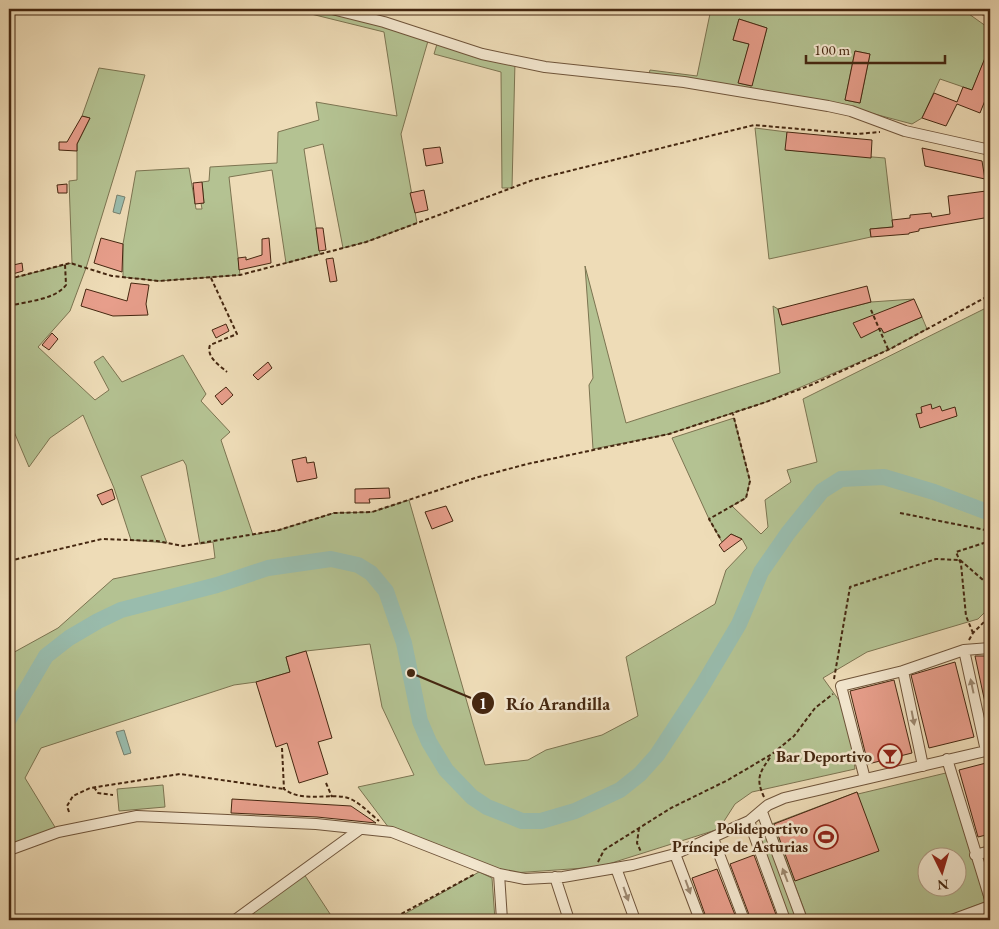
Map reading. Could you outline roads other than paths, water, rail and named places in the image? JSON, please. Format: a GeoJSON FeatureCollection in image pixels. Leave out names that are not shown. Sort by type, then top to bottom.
{"type":"FeatureCollection","features":[{"type":"Feature","properties":{"kind":"street"},"geometry":{"type":"LineString","coordinates":[[332,9],[384,22],[482,54],[545,67],[684,82],[828,106],[851,111],[905,131],[990,150]]}},
{"type":"Feature","properties":{"kind":"street"},"geometry":{"type":"LineString","coordinates":[[865,779],[841,686],[904,670],[964,650],[990,648]]}},
{"type":"Feature","properties":{"kind":"street"},"geometry":{"type":"LineString","coordinates":[[9,850],[58,832],[137,816],[316,824],[392,832],[499,874],[524,879],[593,873],[675,854],[749,821],[765,808],[784,798],[988,750],[964,650]]}},
{"type":"Feature","properties":{"kind":"street"},"geometry":{"type":"LineString","coordinates":[[904,670],[923,766]]}},
{"type":"Feature","properties":{"kind":"street"},"geometry":{"type":"LineString","coordinates":[[948,760],[990,899]]}},
{"type":"Feature","properties":{"kind":"street"},"geometry":{"type":"LineString","coordinates":[[765,808],[802,920]]}},
{"type":"Feature","properties":{"kind":"street"},"geometry":{"type":"LineString","coordinates":[[749,821],[786,920]]}},
{"type":"Feature","properties":{"kind":"street"},"geometry":{"type":"LineString","coordinates":[[235,920],[359,830]]}},
{"type":"Feature","properties":{"kind":"street"},"geometry":{"type":"LineString","coordinates":[[714,838],[744,920]]}},
{"type":"Feature","properties":{"kind":"street"},"geometry":{"type":"LineString","coordinates":[[976,855],[990,851]]}},
{"type":"Feature","properties":{"kind":"street"},"geometry":{"type":"LineString","coordinates":[[675,854],[700,920]]}},
{"type":"Feature","properties":{"kind":"street"},"geometry":{"type":"LineString","coordinates":[[616,868],[635,920]]}},
{"type":"Feature","properties":{"kind":"street"},"geometry":{"type":"LineString","coordinates":[[499,874],[502,920]]}},
{"type":"Feature","properties":{"kind":"street"},"geometry":{"type":"LineString","coordinates":[[555,877],[569,920]]}},
{"type":"Feature","properties":{"kind":"street"},"geometry":{"type":"LineString","coordinates":[[952,920],[990,906]]}},
{"type":"Feature","properties":{"kind":"waterway"},"geometry":{"type":"LineString","coordinates":[[9,719],[46,656],[69,638],[98,621],[121,610],[217,585],[268,568],[331,559],[358,565],[371,573],[386,591],[404,643],[420,721],[429,742],[446,770],[472,797],[487,807],[522,821],[541,821],[575,811],[620,790],[640,774],[657,755],[701,688],[739,624],[761,572],[788,533],[822,491],[841,479],[884,477],[934,492],[990,513]]}},
{"type":"Feature","properties":{"kind":"place","name":"Río Arandilla"},"geometry":{"type":"Point","coordinates":[411,673]}},
{"type":"Feature","properties":{"kind":"place","name":"Bar Deportivo"},"geometry":{"type":"Point","coordinates":[890,756]}},
{"type":"Feature","properties":{"kind":"place","name":"Polideportivo Príncipe de Asturias"},"geometry":{"type":"Point","coordinates":[826,837]}}]}
